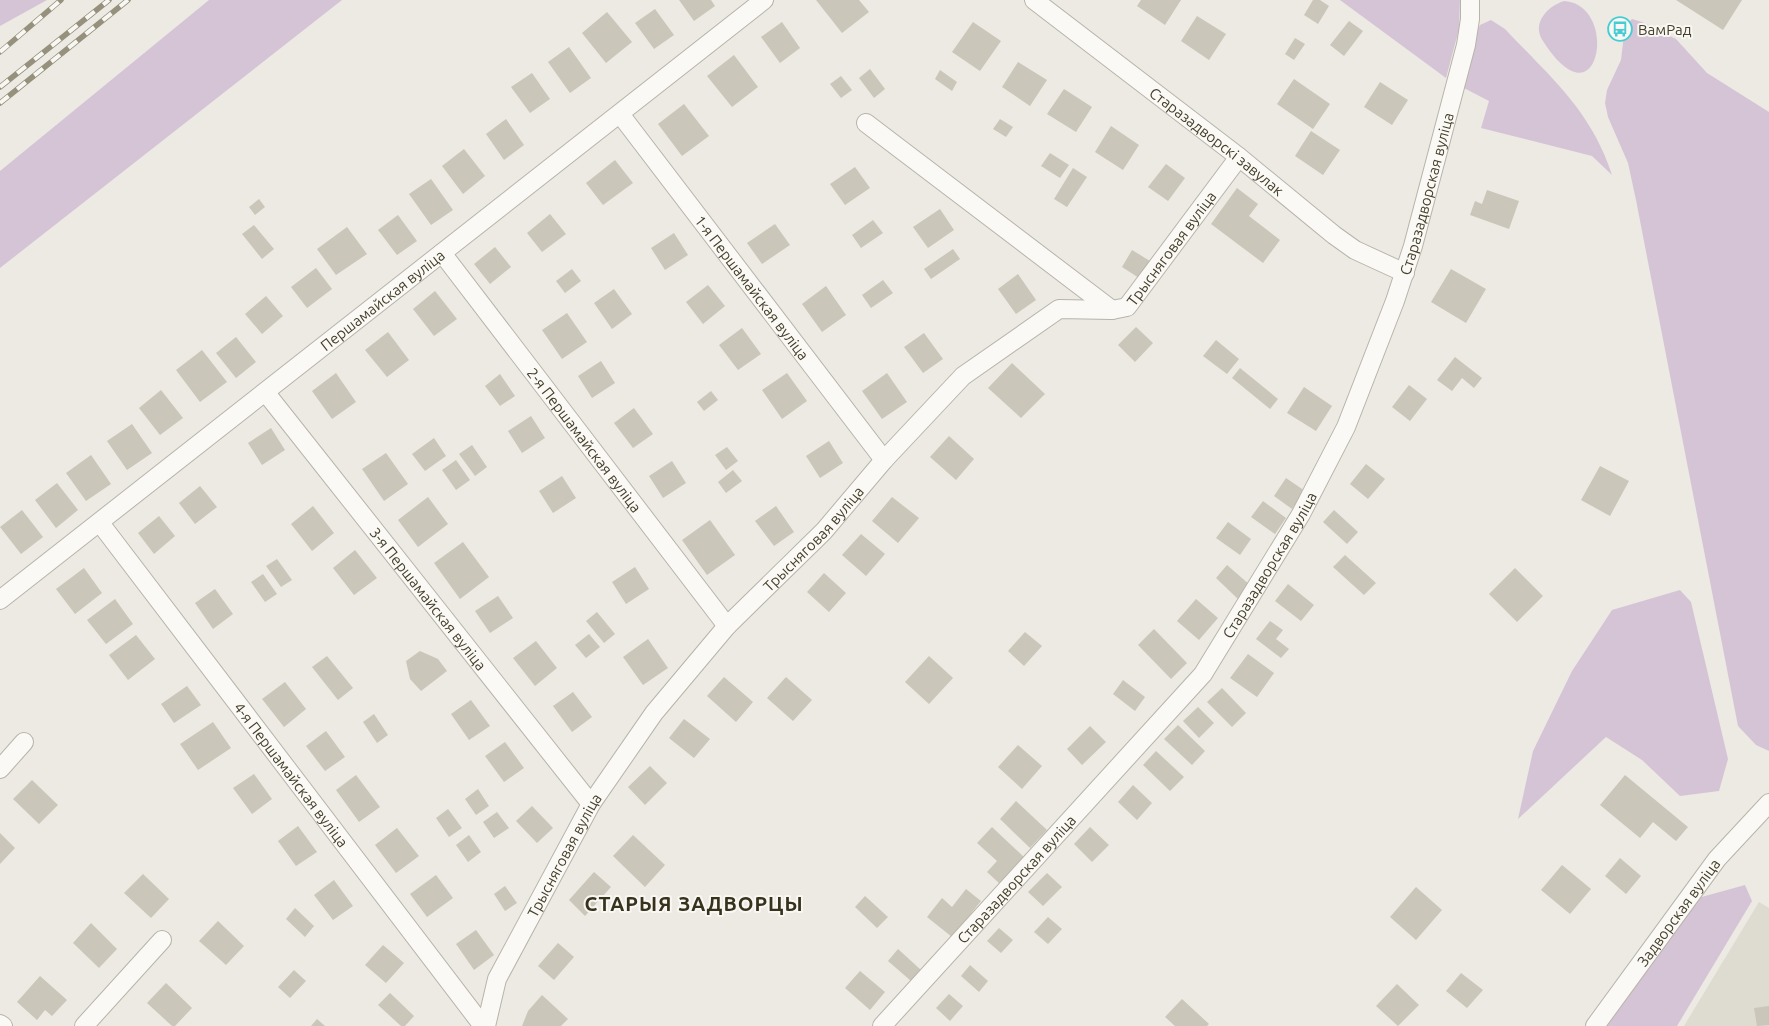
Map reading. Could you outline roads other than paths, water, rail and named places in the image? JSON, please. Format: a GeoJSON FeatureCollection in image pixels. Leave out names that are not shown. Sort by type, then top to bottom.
{"type":"FeatureCollection","features":[{"type":"Feature","properties":{"kind":"street","name":"Першамайская вуліца"},"geometry":{"type":"LineString","coordinates":[[0,600],[764,0]]}},
{"type":"Feature","properties":{"kind":"street","name":"Старазадворскі завулак"},"geometry":{"type":"LineString","coordinates":[[1034,0],[1239,157],[1334,236],[1356,250],[1404,273]]}},
{"type":"Feature","properties":{"kind":"street","name":"Старазадворская вуліца"},"geometry":{"type":"LineString","coordinates":[[882,1026],[1188,691],[1215,657],[1301,514],[1333,457],[1346,428],[1404,273],[1466,46],[1470,19],[1470,0]]}},
{"type":"Feature","properties":{"kind":"street","name":"1-я Першамайская вуліца"},"geometry":{"type":"LineString","coordinates":[[620,114],[884,460]]}},
{"type":"Feature","properties":{"kind":"street"},"geometry":{"type":"LineString","coordinates":[[866,123],[1112,310]]}},
{"type":"Feature","properties":{"kind":"street","name":"Трысняговая вуліца"},"geometry":{"type":"LineString","coordinates":[[485,1026],[496,979],[591,804],[654,713],[727,626],[824,531],[884,460],[963,376],[1059,310],[1112,310],[1127,307],[1239,157]]}},
{"type":"Feature","properties":{"kind":"street","name":"2-я Першамайская вуліца"},"geometry":{"type":"LineString","coordinates":[[442,253],[727,626]]}},
{"type":"Feature","properties":{"kind":"street","name":"3-я Першамайская вуліца"},"geometry":{"type":"LineString","coordinates":[[266,393],[591,804]]}},
{"type":"Feature","properties":{"kind":"street","name":"4-я Першамайская вуліца"},"geometry":{"type":"LineString","coordinates":[[100,523],[485,1026]]}},
{"type":"Feature","properties":{"kind":"street"},"geometry":{"type":"LineString","coordinates":[[0,769],[24,742]]}},
{"type":"Feature","properties":{"kind":"street","name":"Задворская вуліца"},"geometry":{"type":"LineString","coordinates":[[1596,1026],[1717,858],[1769,803]]}},
{"type":"Feature","properties":{"kind":"street"},"geometry":{"type":"LineString","coordinates":[[84,1026],[162,940]]}},
{"type":"Feature","properties":{"kind":"railway"},"geometry":{"type":"LineString","coordinates":[[0,52],[61,0]]}},
{"type":"Feature","properties":{"kind":"railway"},"geometry":{"type":"LineString","coordinates":[[0,87],[109,0]]}},
{"type":"Feature","properties":{"kind":"railway"},"geometry":{"type":"LineString","coordinates":[[0,103],[128,0]]}},
{"type":"Feature","properties":{"kind":"place","name":"ВамРад"},"geometry":{"type":"Point","coordinates":[1620,29]}},
{"type":"Feature","properties":{"kind":"district","name":"СТАРЫЯ ЗАДВОРЦЫ"},"geometry":{"type":"Point","coordinates":[694,903]}}]}
